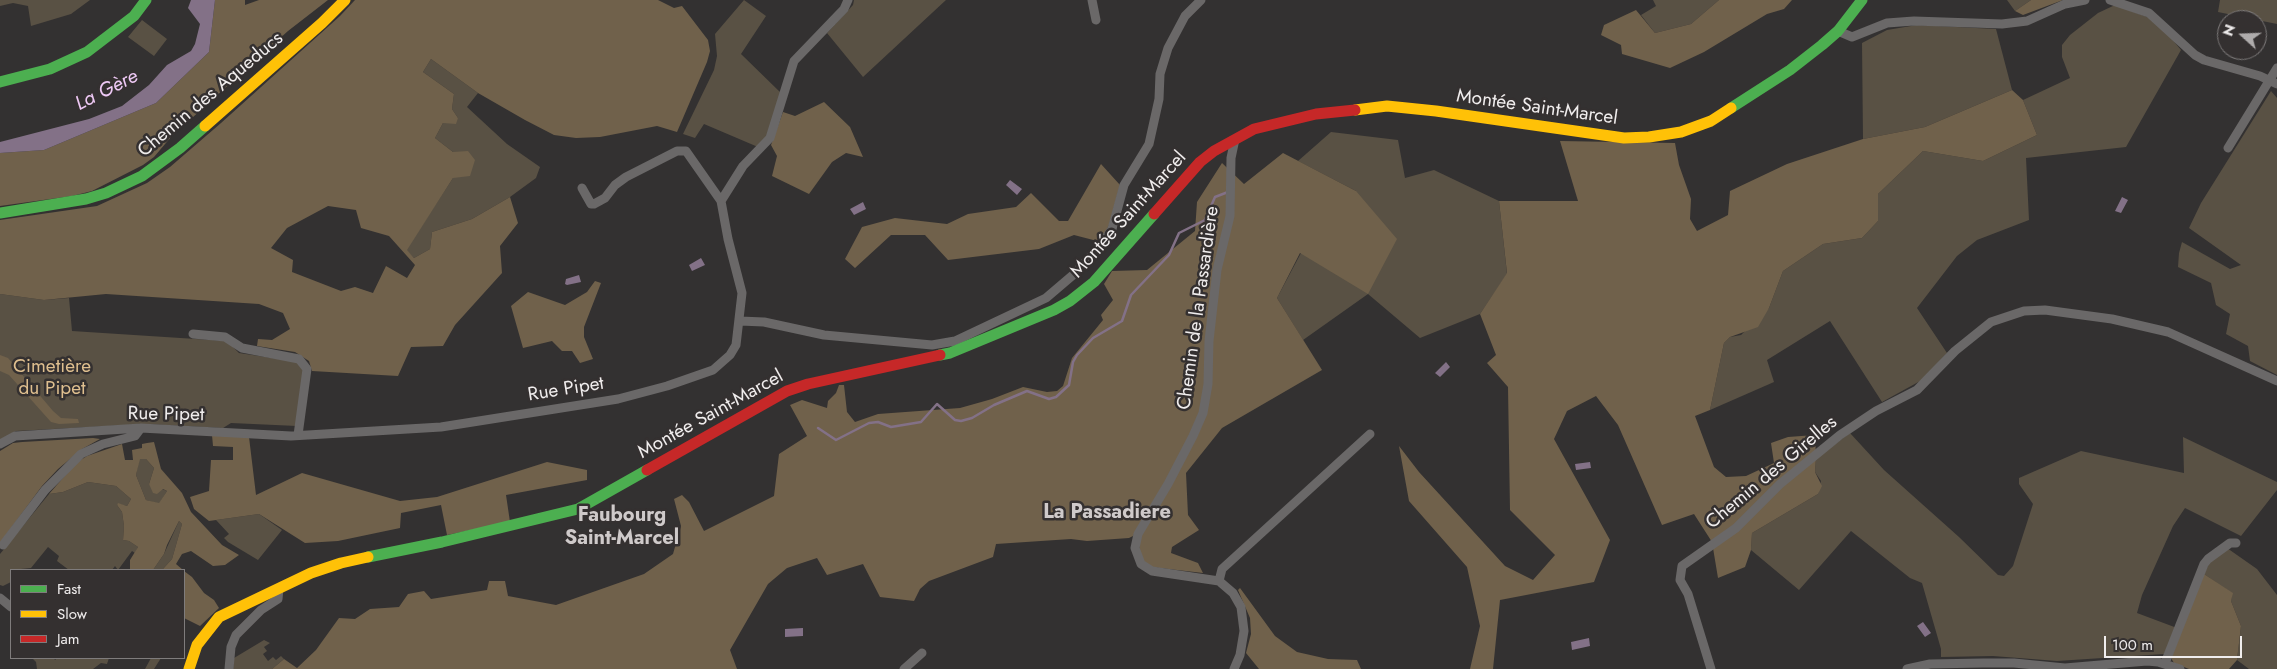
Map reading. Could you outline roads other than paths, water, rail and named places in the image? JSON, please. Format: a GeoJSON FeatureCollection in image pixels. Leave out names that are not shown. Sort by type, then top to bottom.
{"type":"FeatureCollection","features":[{"type":"Feature","properties":{"kind":"main road"},"geometry":{"type":"LineString","coordinates":[[0,82],[50,69],[87,52],[134,16],[146,0]]}},
{"type":"Feature","properties":{"kind":"main road","name":"Chemin des Aqueducs"},"geometry":{"type":"LineString","coordinates":[[0,214],[86,199],[106,193],[142,176],[180,148],[322,23],[345,0]]}},
{"type":"Feature","properties":{"kind":"main road","name":"Montée Saint-Marcel"},"geometry":{"type":"LineString","coordinates":[[189,669],[197,645],[219,618],[331,565],[578,509],[787,391],[958,345],[1054,310],[1084,292],[1200,162],[1235,138],[1254,130],[1289,119],[1341,110],[1387,106],[1436,111],[1624,138],[1649,137],[1681,132],[1698,127],[1729,110],[1790,70],[1838,30],[1862,0]]}},
{"type":"Feature","properties":{"kind":"street"},"geometry":{"type":"LineString","coordinates":[[582,188],[591,204],[594,204],[606,198],[615,184],[626,177],[677,151],[686,151],[721,201],[743,166],[770,138],[794,61],[844,9],[848,0]]}},
{"type":"Feature","properties":{"kind":"street"},"geometry":{"type":"LineString","coordinates":[[1092,0],[1096,20]]}},
{"type":"Feature","properties":{"kind":"street"},"geometry":{"type":"LineString","coordinates":[[740,321],[764,322],[824,335],[932,345],[958,345],[1046,298],[1074,275],[1101,244],[1112,228],[1124,185],[1149,144],[1159,98],[1160,74],[1168,48],[1185,16],[1201,0]]}},
{"type":"Feature","properties":{"kind":"street"},"geometry":{"type":"LineString","coordinates":[[1838,30],[1852,37],[1887,23],[1914,21],[2002,24],[2027,20],[2065,4],[2085,0]]}},
{"type":"Feature","properties":{"kind":"street"},"geometry":{"type":"LineString","coordinates":[[2110,0],[2149,13],[2195,55],[2204,60],[2274,81]]}},
{"type":"Feature","properties":{"kind":"street"},"geometry":{"type":"LineString","coordinates":[[2228,148],[2274,81],[2277,68]]}},
{"type":"Feature","properties":{"kind":"street","name":"Chemin de la Passardière"},"geometry":{"type":"LineString","coordinates":[[1219,581],[1152,571],[1141,564],[1136,556],[1135,540],[1176,468],[1203,413],[1208,384],[1209,341],[1217,270],[1230,216],[1232,158],[1235,138]]}},
{"type":"Feature","properties":{"kind":"street","name":"Rue Pipet"},"geometry":{"type":"LineString","coordinates":[[0,444],[15,436],[141,428],[298,435],[446,426],[618,399],[658,389],[704,374],[721,364],[733,350],[740,321],[742,293],[728,239],[721,201]]}},
{"type":"Feature","properties":{"kind":"street","name":"Chemin des Girelles"},"geometry":{"type":"LineString","coordinates":[[1711,669],[1688,594],[1680,580],[1682,566],[1736,528],[1780,484],[1840,435],[1858,422],[1917,390],[1955,350],[1980,328],[2006,315],[2024,311],[2046,310],[2112,319],[2168,332],[2277,381]]}},
{"type":"Feature","properties":{"kind":"street"},"geometry":{"type":"LineString","coordinates":[[193,334],[225,338],[242,348],[300,359],[307,369],[298,435]]}},
{"type":"Feature","properties":{"kind":"street"},"geometry":{"type":"LineString","coordinates":[[3,545],[45,490],[81,454],[103,444],[135,436],[141,428]]}},
{"type":"Feature","properties":{"kind":"street"},"geometry":{"type":"LineString","coordinates":[[1234,669],[1243,642],[1244,619],[1241,607],[1233,593],[1219,581],[1222,569],[1370,434]]}},
{"type":"Feature","properties":{"kind":"street"},"geometry":{"type":"LineString","coordinates":[[2165,663],[2204,564],[2230,543],[2236,543]]}},
{"type":"Feature","properties":{"kind":"street"},"geometry":{"type":"LineString","coordinates":[[229,669],[231,647],[236,636],[261,610],[278,599],[279,588]]}},
{"type":"Feature","properties":{"kind":"street"},"geometry":{"type":"LineString","coordinates":[[0,598],[10,606]]}},
{"type":"Feature","properties":{"kind":"street"},"geometry":{"type":"LineString","coordinates":[[904,669],[922,654]]}},
{"type":"Feature","properties":{"kind":"street"},"geometry":{"type":"LineString","coordinates":[[1907,669],[1930,664],[2014,663],[2060,668],[2147,661],[2165,663],[2180,669]]}},
{"type":"Feature","properties":{"kind":"waterway"},"geometry":{"type":"LineString","coordinates":[[818,428],[836,440],[869,423],[878,422],[891,427],[921,422],[937,404],[955,420],[961,421],[972,418],[994,405],[1027,391],[1049,399],[1056,397],[1069,385],[1073,362],[1077,355],[1093,338],[1122,321],[1131,295],[1169,255],[1179,233],[1205,220],[1215,197],[1228,192]]}},
{"type":"Feature","properties":{"kind":"district","name":"La Passadiere"},"geometry":{"type":"Point","coordinates":[1107,513]}},
{"type":"Feature","properties":{"kind":"district","name":"Faubourg Saint-Marcel"},"geometry":{"type":"Point","coordinates":[622,528]}},
{"type":"Feature","properties":{"kind":"water label","name":"La Gère"},"geometry":{"type":"Point","coordinates":[107,91]}},
{"type":"Feature","properties":{"kind":"park label","name":"Cimetière du Pipet"},"geometry":{"type":"Point","coordinates":[52,378]}}]}
